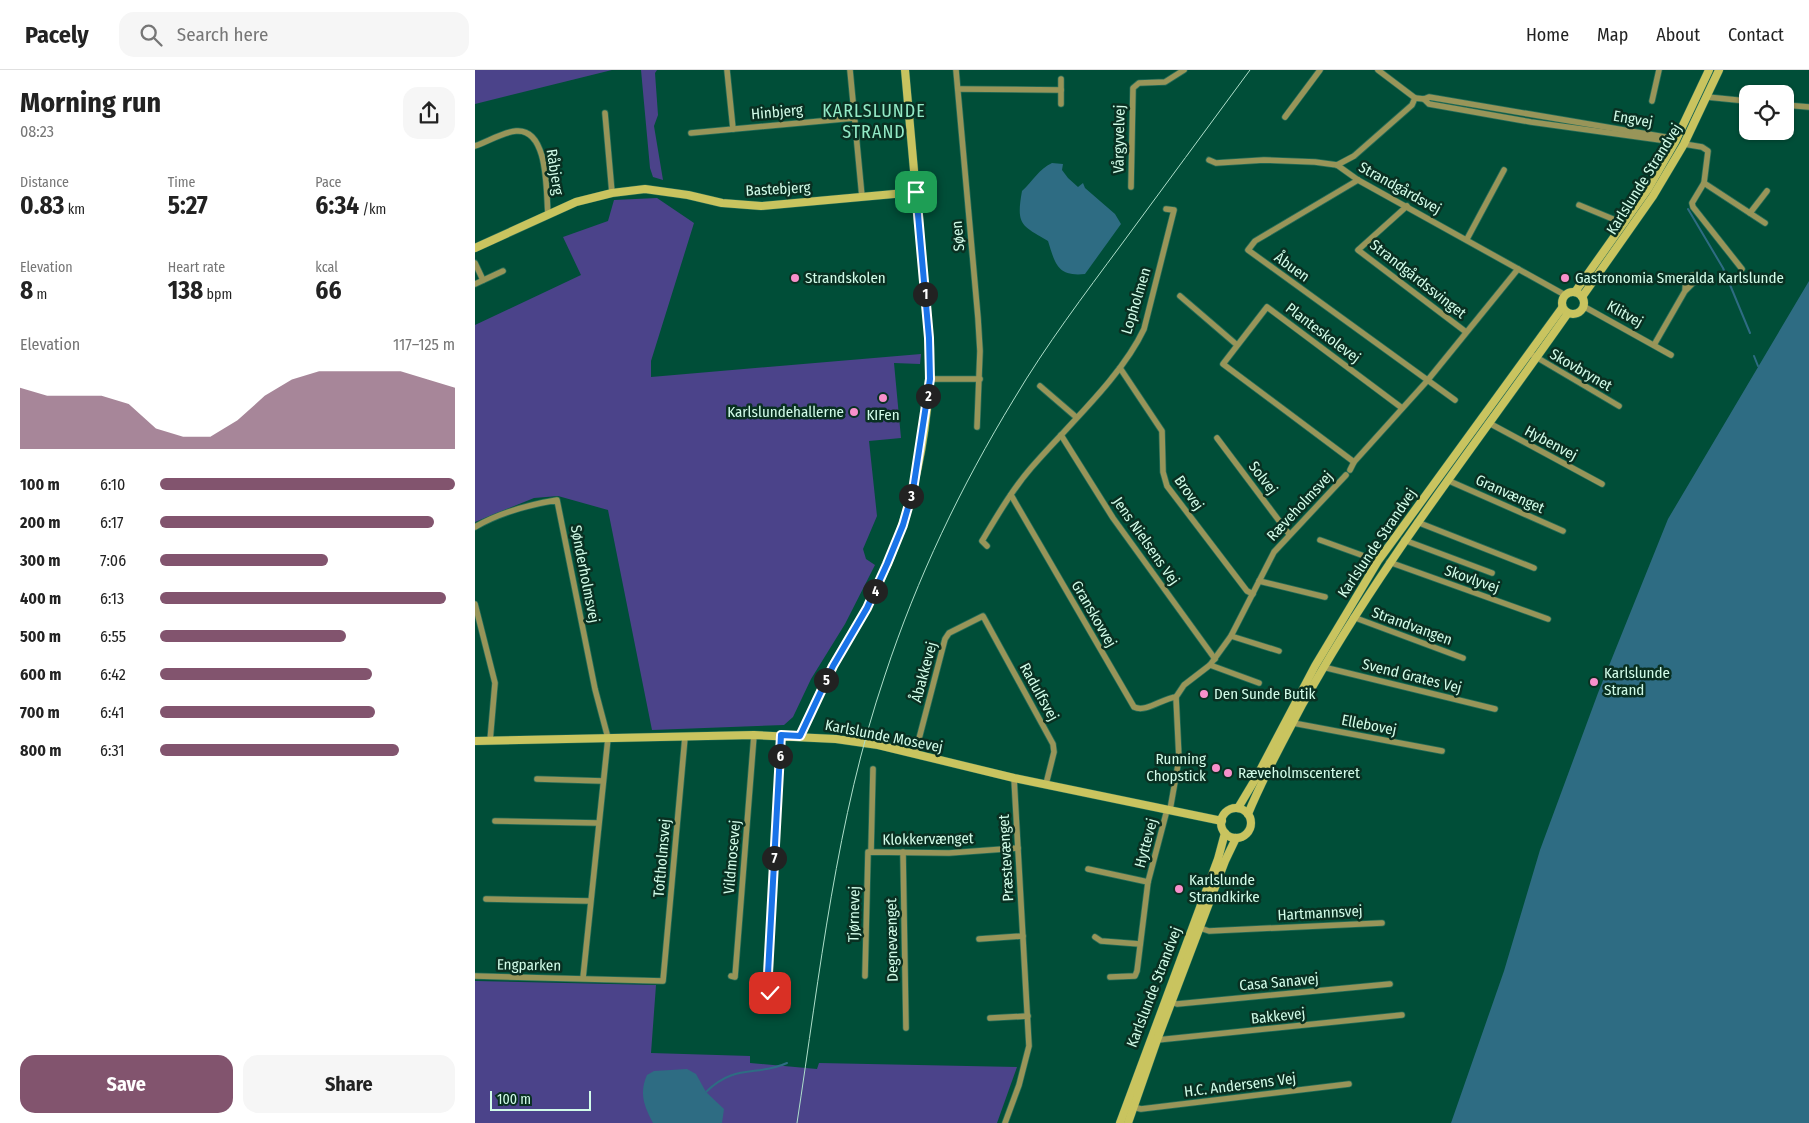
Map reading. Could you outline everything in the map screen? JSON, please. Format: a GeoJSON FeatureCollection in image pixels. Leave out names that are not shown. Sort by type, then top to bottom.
{"type":"FeatureCollection","features":[{"type":"Feature","properties":{"kind":"main road"},"geometry":{"type":"LineString","coordinates":[[800,736],[833,666],[867,608],[903,525],[913,490],[921,448],[930,379],[929,338],[905,70]]}},
{"type":"Feature","properties":{"kind":"main road","name":"Karlslunde Strandvej"},"geometry":{"type":"LineString","coordinates":[[1575,292],[1648,189],[1675,142],[1709,70]]}},
{"type":"Feature","properties":{"kind":"main road","name":"Karlslunde Strandvej"},"geometry":{"type":"LineString","coordinates":[[1582,297],[1630,231],[1684,144],[1719,70]]}},
{"type":"Feature","properties":{"kind":"main road","name":"Bastebjerg"},"geometry":{"type":"LineString","coordinates":[[475,248],[576,202],[612,193],[645,189],[688,195],[722,203],[761,206],[916,192]]}},
{"type":"Feature","properties":{"kind":"main road"},"geometry":{"type":"LineString","coordinates":[[1575,292],[1582,297],[1583,306],[1579,312],[1565,310],[1562,301],[1565,295],[1575,292]]}},
{"type":"Feature","properties":{"kind":"main road","name":"Karlslunde Strandvej"},"geometry":{"type":"LineString","coordinates":[[1248,814],[1293,723],[1353,618],[1404,540],[1489,423],[1565,310]]}},
{"type":"Feature","properties":{"kind":"main road","name":"Karlslunde Strandvej"},"geometry":{"type":"LineString","coordinates":[[1238,808],[1256,778],[1315,666],[1379,561],[1533,356]]}},
{"type":"Feature","properties":{"kind":"main road","name":"Karlslunde Mosevej"},"geometry":{"type":"LineString","coordinates":[[475,741],[754,735],[800,736],[873,744],[1014,778],[1222,820]]}},
{"type":"Feature","properties":{"kind":"main road"},"geometry":{"type":"LineString","coordinates":[[1238,808],[1248,814],[1251,823],[1246,835],[1236,838],[1225,833],[1222,820],[1226,813],[1238,808]]}},
{"type":"Feature","properties":{"kind":"main road","name":"Karlslunde Strandvej"},"geometry":{"type":"LineString","coordinates":[[1120,1123],[1218,859],[1225,833]]}},
{"type":"Feature","properties":{"kind":"main road","name":"Karlslunde Strandvej"},"geometry":{"type":"LineString","coordinates":[[1128,1123],[1171,1002],[1236,838]]}},
{"type":"Feature","properties":{"kind":"street","name":"Hinbjerg"},"geometry":{"type":"LineString","coordinates":[[727,70],[733,129]]}},
{"type":"Feature","properties":{"kind":"street"},"geometry":{"type":"LineString","coordinates":[[850,70],[862,197]]}},
{"type":"Feature","properties":{"kind":"street","name":"Søen"},"geometry":{"type":"LineString","coordinates":[[956,70],[978,318],[980,379],[977,427]]}},
{"type":"Feature","properties":{"kind":"street","name":"Vårgyvelvej"},"geometry":{"type":"LineString","coordinates":[[1131,187],[1133,88],[1139,83],[1165,82],[1175,78],[1184,70]]}},
{"type":"Feature","properties":{"kind":"street"},"geometry":{"type":"LineString","coordinates":[[1285,117],[1320,70]]}},
{"type":"Feature","properties":{"kind":"street"},"geometry":{"type":"LineString","coordinates":[[1337,165],[1355,156],[1412,105],[1415,98],[1378,70]]}},
{"type":"Feature","properties":{"kind":"street"},"geometry":{"type":"LineString","coordinates":[[1652,101],[1659,70]]}},
{"type":"Feature","properties":{"kind":"street"},"geometry":{"type":"LineString","coordinates":[[1061,80],[1061,104]]}},
{"type":"Feature","properties":{"kind":"street"},"geometry":{"type":"LineString","coordinates":[[958,89],[1061,90]]}},
{"type":"Feature","properties":{"kind":"street","name":"Engvej"},"geometry":{"type":"LineString","coordinates":[[1415,98],[1424,99],[1429,97],[1661,137],[1675,142]]}},
{"type":"Feature","properties":{"kind":"street"},"geometry":{"type":"LineString","coordinates":[[1707,97],[1739,100]]}},
{"type":"Feature","properties":{"kind":"street"},"geometry":{"type":"LineString","coordinates":[[1794,106],[1809,107]]}},
{"type":"Feature","properties":{"kind":"street"},"geometry":{"type":"LineString","coordinates":[[605,113],[612,193]]}},
{"type":"Feature","properties":{"kind":"street","name":"Hinbjerg"},"geometry":{"type":"LineString","coordinates":[[691,133],[854,118]]}},
{"type":"Feature","properties":{"kind":"street","name":"Råbjerg"},"geometry":{"type":"LineString","coordinates":[[475,146],[515,131],[525,132],[534,138],[543,157],[548,214]]}},
{"type":"Feature","properties":{"kind":"street"},"geometry":{"type":"LineString","coordinates":[[1684,144],[1702,147],[1708,151],[1704,183],[1692,203],[1693,207],[1742,269]]}},
{"type":"Feature","properties":{"kind":"street","name":"Strandgårdsvej"},"geometry":{"type":"LineString","coordinates":[[1209,160],[1216,163],[1290,160],[1337,165],[1358,180],[1565,295]]}},
{"type":"Feature","properties":{"kind":"street"},"geometry":{"type":"LineString","coordinates":[[1467,239],[1504,170]]}},
{"type":"Feature","properties":{"kind":"street","name":"Åbuen"},"geometry":{"type":"LineString","coordinates":[[1358,180],[1255,241],[1248,250],[1427,380]]}},
{"type":"Feature","properties":{"kind":"street"},"geometry":{"type":"LineString","coordinates":[[1704,183],[1765,223]]}},
{"type":"Feature","properties":{"kind":"street"},"geometry":{"type":"LineString","coordinates":[[1750,213],[1767,190]]}},
{"type":"Feature","properties":{"kind":"street"},"geometry":{"type":"LineString","coordinates":[[1579,205],[1625,224]]}},
{"type":"Feature","properties":{"kind":"street","name":"Strandgårdssvinget"},"geometry":{"type":"LineString","coordinates":[[1407,206],[1358,250],[1466,332]]}},
{"type":"Feature","properties":{"kind":"street","name":"Lopholmen"},"geometry":{"type":"LineString","coordinates":[[987,546],[982,540],[1030,469],[1120,368],[1136,346],[1144,329],[1174,210],[1166,209]]}},
{"type":"Feature","properties":{"kind":"street"},"geometry":{"type":"LineString","coordinates":[[475,263],[483,280]]}},
{"type":"Feature","properties":{"kind":"street","name":"Ræveholmsvej"},"geometry":{"type":"LineString","coordinates":[[1176,697],[1179,690],[1210,666],[1231,636],[1274,552],[1348,472],[1354,462],[1427,380],[1519,269]]}},
{"type":"Feature","properties":{"kind":"street"},"geometry":{"type":"LineString","coordinates":[[475,284],[503,271]]}},
{"type":"Feature","properties":{"kind":"street","name":"Klitvej"},"geometry":{"type":"LineString","coordinates":[[1654,345],[1685,291]]}},
{"type":"Feature","properties":{"kind":"street"},"geometry":{"type":"LineString","coordinates":[[1180,296],[1237,345]]}},
{"type":"Feature","properties":{"kind":"street","name":"Klitvej"},"geometry":{"type":"LineString","coordinates":[[1583,306],[1671,355]]}},
{"type":"Feature","properties":{"kind":"street","name":"Planteskolevej"},"geometry":{"type":"LineString","coordinates":[[1354,462],[1223,364],[1267,308],[1402,408]]}},
{"type":"Feature","properties":{"kind":"street","name":"Skovbrynet"},"geometry":{"type":"LineString","coordinates":[[1533,356],[1619,406]]}},
{"type":"Feature","properties":{"kind":"street","name":"Brovej"},"geometry":{"type":"LineString","coordinates":[[1120,368],[1162,431],[1163,472],[1167,486],[1247,591],[1253,594]]}},
{"type":"Feature","properties":{"kind":"street"},"geometry":{"type":"LineString","coordinates":[[930,379],[980,379]]}},
{"type":"Feature","properties":{"kind":"street"},"geometry":{"type":"LineString","coordinates":[[1427,380],[1455,400]]}},
{"type":"Feature","properties":{"kind":"street"},"geometry":{"type":"LineString","coordinates":[[1041,386],[1076,417]]}},
{"type":"Feature","properties":{"kind":"street","name":"Hybenvej"},"geometry":{"type":"LineString","coordinates":[[1489,423],[1602,484]]}},
{"type":"Feature","properties":{"kind":"street","name":"Jens Nielsens Vej"},"geometry":{"type":"LineString","coordinates":[[1061,435],[1113,518],[1215,659]]}},
{"type":"Feature","properties":{"kind":"street","name":"Solvej"},"geometry":{"type":"LineString","coordinates":[[1217,438],[1289,534]]}},
{"type":"Feature","properties":{"kind":"street","name":"Granvænget"},"geometry":{"type":"LineString","coordinates":[[1447,480],[1563,531]]}},
{"type":"Feature","properties":{"kind":"street","name":"Granskovvej"},"geometry":{"type":"LineString","coordinates":[[1011,495],[1134,707],[1145,709],[1167,698],[1176,697]]}},
{"type":"Feature","properties":{"kind":"street","name":"Sønderholmsvej"},"geometry":{"type":"LineString","coordinates":[[475,528],[495,516],[557,500],[595,689],[607,738]]}},
{"type":"Feature","properties":{"kind":"street","name":"Karlslunde Strandvej"},"geometry":{"type":"LineString","coordinates":[[1417,522],[1534,568]]}},
{"type":"Feature","properties":{"kind":"street"},"geometry":{"type":"LineString","coordinates":[[1320,540],[1379,561]]}},
{"type":"Feature","properties":{"kind":"street"},"geometry":{"type":"LineString","coordinates":[[1404,540],[1492,573]]}},
{"type":"Feature","properties":{"kind":"street","name":"Skovlyvej"},"geometry":{"type":"LineString","coordinates":[[1389,562],[1547,619]]}},
{"type":"Feature","properties":{"kind":"street"},"geometry":{"type":"LineString","coordinates":[[1259,581],[1325,597]]}},
{"type":"Feature","properties":{"kind":"street"},"geometry":{"type":"LineString","coordinates":[[475,604],[495,683],[490,741]]}},
{"type":"Feature","properties":{"kind":"street","name":"Åbakkevej"},"geometry":{"type":"LineString","coordinates":[[915,754],[945,639],[949,633],[983,616]]}},
{"type":"Feature","properties":{"kind":"street","name":"Radulfsvej"},"geometry":{"type":"LineString","coordinates":[[983,616],[1053,744],[1055,752],[1046,784]]}},
{"type":"Feature","properties":{"kind":"street","name":"Strandvangen"},"geometry":{"type":"LineString","coordinates":[[1353,618],[1463,658]]}},
{"type":"Feature","properties":{"kind":"street"},"geometry":{"type":"LineString","coordinates":[[1231,636],[1279,651]]}},
{"type":"Feature","properties":{"kind":"street"},"geometry":{"type":"LineString","coordinates":[[1210,666],[1259,683]]}},
{"type":"Feature","properties":{"kind":"street","name":"Svend Grates Vej"},"geometry":{"type":"LineString","coordinates":[[1323,668],[1495,709]]}},
{"type":"Feature","properties":{"kind":"street"},"geometry":{"type":"LineString","coordinates":[[1169,810],[1179,759],[1176,697]]}},
{"type":"Feature","properties":{"kind":"street","name":"Ellebovej"},"geometry":{"type":"LineString","coordinates":[[1293,723],[1441,751]]}},
{"type":"Feature","properties":{"kind":"street","name":"Vildmosevej"},"geometry":{"type":"LineString","coordinates":[[731,976],[735,977],[754,735]]}},
{"type":"Feature","properties":{"kind":"street"},"geometry":{"type":"LineString","coordinates":[[770,993],[767,992],[781,735]]}},
{"type":"Feature","properties":{"kind":"street","name":"Toftholmsvej"},"geometry":{"type":"LineString","coordinates":[[663,981],[685,737]]}},
{"type":"Feature","properties":{"kind":"street","name":"Engparken"},"geometry":{"type":"LineString","coordinates":[[583,978],[607,738]]}},
{"type":"Feature","properties":{"kind":"street","name":"Tjørnevej"},"geometry":{"type":"LineString","coordinates":[[865,976],[873,769]]}},
{"type":"Feature","properties":{"kind":"street","name":"Præstevænget"},"geometry":{"type":"LineString","coordinates":[[1005,1123],[1028,1052],[1028,1016],[1014,778]]}},
{"type":"Feature","properties":{"kind":"street"},"geometry":{"type":"LineString","coordinates":[[537,779],[603,781]]}},
{"type":"Feature","properties":{"kind":"street","name":"Hyttevej"},"geometry":{"type":"LineString","coordinates":[[1110,977],[1135,976],[1148,882],[1169,810]]}},
{"type":"Feature","properties":{"kind":"street"},"geometry":{"type":"LineString","coordinates":[[495,821],[599,823]]}},
{"type":"Feature","properties":{"kind":"street","name":"Klokkervænget"},"geometry":{"type":"LineString","coordinates":[[870,852],[949,854],[1018,848]]}},
{"type":"Feature","properties":{"kind":"street","name":"Degnevænget"},"geometry":{"type":"LineString","coordinates":[[903,852],[906,1028]]}},
{"type":"Feature","properties":{"kind":"street","name":"Hyttevej"},"geometry":{"type":"LineString","coordinates":[[1088,869],[1148,882]]}},
{"type":"Feature","properties":{"kind":"street"},"geometry":{"type":"LineString","coordinates":[[486,899],[590,901]]}},
{"type":"Feature","properties":{"kind":"street","name":"Hartmannsvej"},"geometry":{"type":"LineString","coordinates":[[1200,928],[1209,931],[1382,923]]}},
{"type":"Feature","properties":{"kind":"street"},"geometry":{"type":"LineString","coordinates":[[979,939],[1023,936]]}},
{"type":"Feature","properties":{"kind":"street"},"geometry":{"type":"LineString","coordinates":[[1095,937],[1101,941],[1140,944]]}},
{"type":"Feature","properties":{"kind":"street","name":"Engparken"},"geometry":{"type":"LineString","coordinates":[[475,976],[663,981]]}},
{"type":"Feature","properties":{"kind":"street","name":"Casa Sanavej"},"geometry":{"type":"LineString","coordinates":[[1171,1002],[1177,1004],[1390,984]]}},
{"type":"Feature","properties":{"kind":"street","name":"Bakkevej"},"geometry":{"type":"LineString","coordinates":[[1157,1040],[1402,1014]]}},
{"type":"Feature","properties":{"kind":"street"},"geometry":{"type":"LineString","coordinates":[[990,1018],[1028,1016]]}},
{"type":"Feature","properties":{"kind":"street","name":"H.C. Andersens Vej"},"geometry":{"type":"LineString","coordinates":[[1133,1107],[1141,1109],[1349,1084]]}},
{"type":"Feature","properties":{"kind":"shaded area"},"geometry":{"type":"Polygon","coordinates":[[[475,70],[612,70],[475,104],[475,70]]]}},
{"type":"Feature","properties":{"kind":"shaded area"},"geometry":{"type":"Polygon","coordinates":[[[641,70],[657,70],[655,73],[658,115],[654,126],[663,180],[653,177],[650,168],[641,70]]]}},
{"type":"Feature","properties":{"kind":"shaded area"},"geometry":{"type":"Polygon","coordinates":[[[657,198],[694,223],[651,361],[651,377],[921,354],[920,364],[894,363],[901,438],[869,441],[877,516],[863,549],[866,559],[875,565],[845,624],[811,679],[793,717],[784,725],[652,730],[608,510],[558,496],[534,498],[475,522],[475,325],[581,275],[563,237],[608,221],[614,200],[657,198]]]}},
{"type":"Feature","properties":{"kind":"shaded area"},"geometry":{"type":"Polygon","coordinates":[[[475,981],[656,985],[651,1053],[750,1056],[750,1063],[817,1069],[819,1063],[1017,1067],[997,1123],[475,1123],[475,981]]]}},
{"type":"Feature","properties":{"kind":"water"},"geometry":{"type":"Polygon","coordinates":[[[1052,163],[1063,164],[1062,170],[1068,178],[1078,187],[1083,183],[1085,188],[1115,214],[1121,224],[1085,274],[1063,271],[1055,262],[1048,241],[1026,227],[1020,218],[1022,191],[1040,172],[1052,163]]]}},
{"type":"Feature","properties":{"kind":"water"},"geometry":{"type":"Polygon","coordinates":[[[1809,281],[1809,1123],[1451,1123],[1504,971],[1540,850],[1598,693],[1668,519],[1809,281]]]}},
{"type":"Feature","properties":{"kind":"water"},"geometry":{"type":"Polygon","coordinates":[[[687,1069],[696,1074],[706,1092],[724,1109],[722,1123],[653,1123],[647,1111],[643,1094],[647,1075],[654,1071],[687,1069]]]}},
{"type":"Feature","properties":{"kind":"waterway"},"geometry":{"type":"LineString","coordinates":[[1688,209],[1723,268],[1750,333]]}},
{"type":"Feature","properties":{"kind":"waterway"},"geometry":{"type":"LineString","coordinates":[[1754,356],[1758,366]]}},
{"type":"Feature","properties":{"kind":"waterway"},"geometry":{"type":"LineString","coordinates":[[706,1092],[727,1077],[787,1063]]}},
{"type":"Feature","properties":{"kind":"tram line"},"geometry":{"type":"LineString","coordinates":[[797,1123],[831,897],[854,785],[868,729],[885,675],[926,568],[976,465],[1039,359],[1079,301],[1250,70]]}},
{"type":"Feature","properties":{"kind":"place","name":"Strandskolen"},"geometry":{"type":"Point","coordinates":[795,278]}},
{"type":"Feature","properties":{"kind":"place","name":"Gastronomia Smeralda Karlslunde"},"geometry":{"type":"Point","coordinates":[1565,278]}},
{"type":"Feature","properties":{"kind":"place","name":"KIFen"},"geometry":{"type":"Point","coordinates":[883,398]}},
{"type":"Feature","properties":{"kind":"place","name":"Karlslundehallerne"},"geometry":{"type":"Point","coordinates":[854,412]}},
{"type":"Feature","properties":{"kind":"place","name":"Karlslunde Strand"},"geometry":{"type":"Point","coordinates":[1594,682]}},
{"type":"Feature","properties":{"kind":"place","name":"Den Sunde Butik"},"geometry":{"type":"Point","coordinates":[1204,694]}},
{"type":"Feature","properties":{"kind":"place","name":"Running Chopstick"},"geometry":{"type":"Point","coordinates":[1216,768]}},
{"type":"Feature","properties":{"kind":"place","name":"Ræveholmscenteret"},"geometry":{"type":"Point","coordinates":[1228,773]}},
{"type":"Feature","properties":{"kind":"place","name":"Karlslunde Strandkirke"},"geometry":{"type":"Point","coordinates":[1179,889]}},
{"type":"Feature","properties":{"kind":"district","name":"KARLSLUNDE STRAND"},"geometry":{"type":"Point","coordinates":[874,121]}},
{"type":"Feature","properties":{"kind":"route"},"geometry":{"type":"LineString","coordinates":[[770,993],[767,992],[781,735],[800,736],[833,666],[867,608],[903,525],[913,490],[927,410],[930,379],[930,349],[916,192]]}}]}
